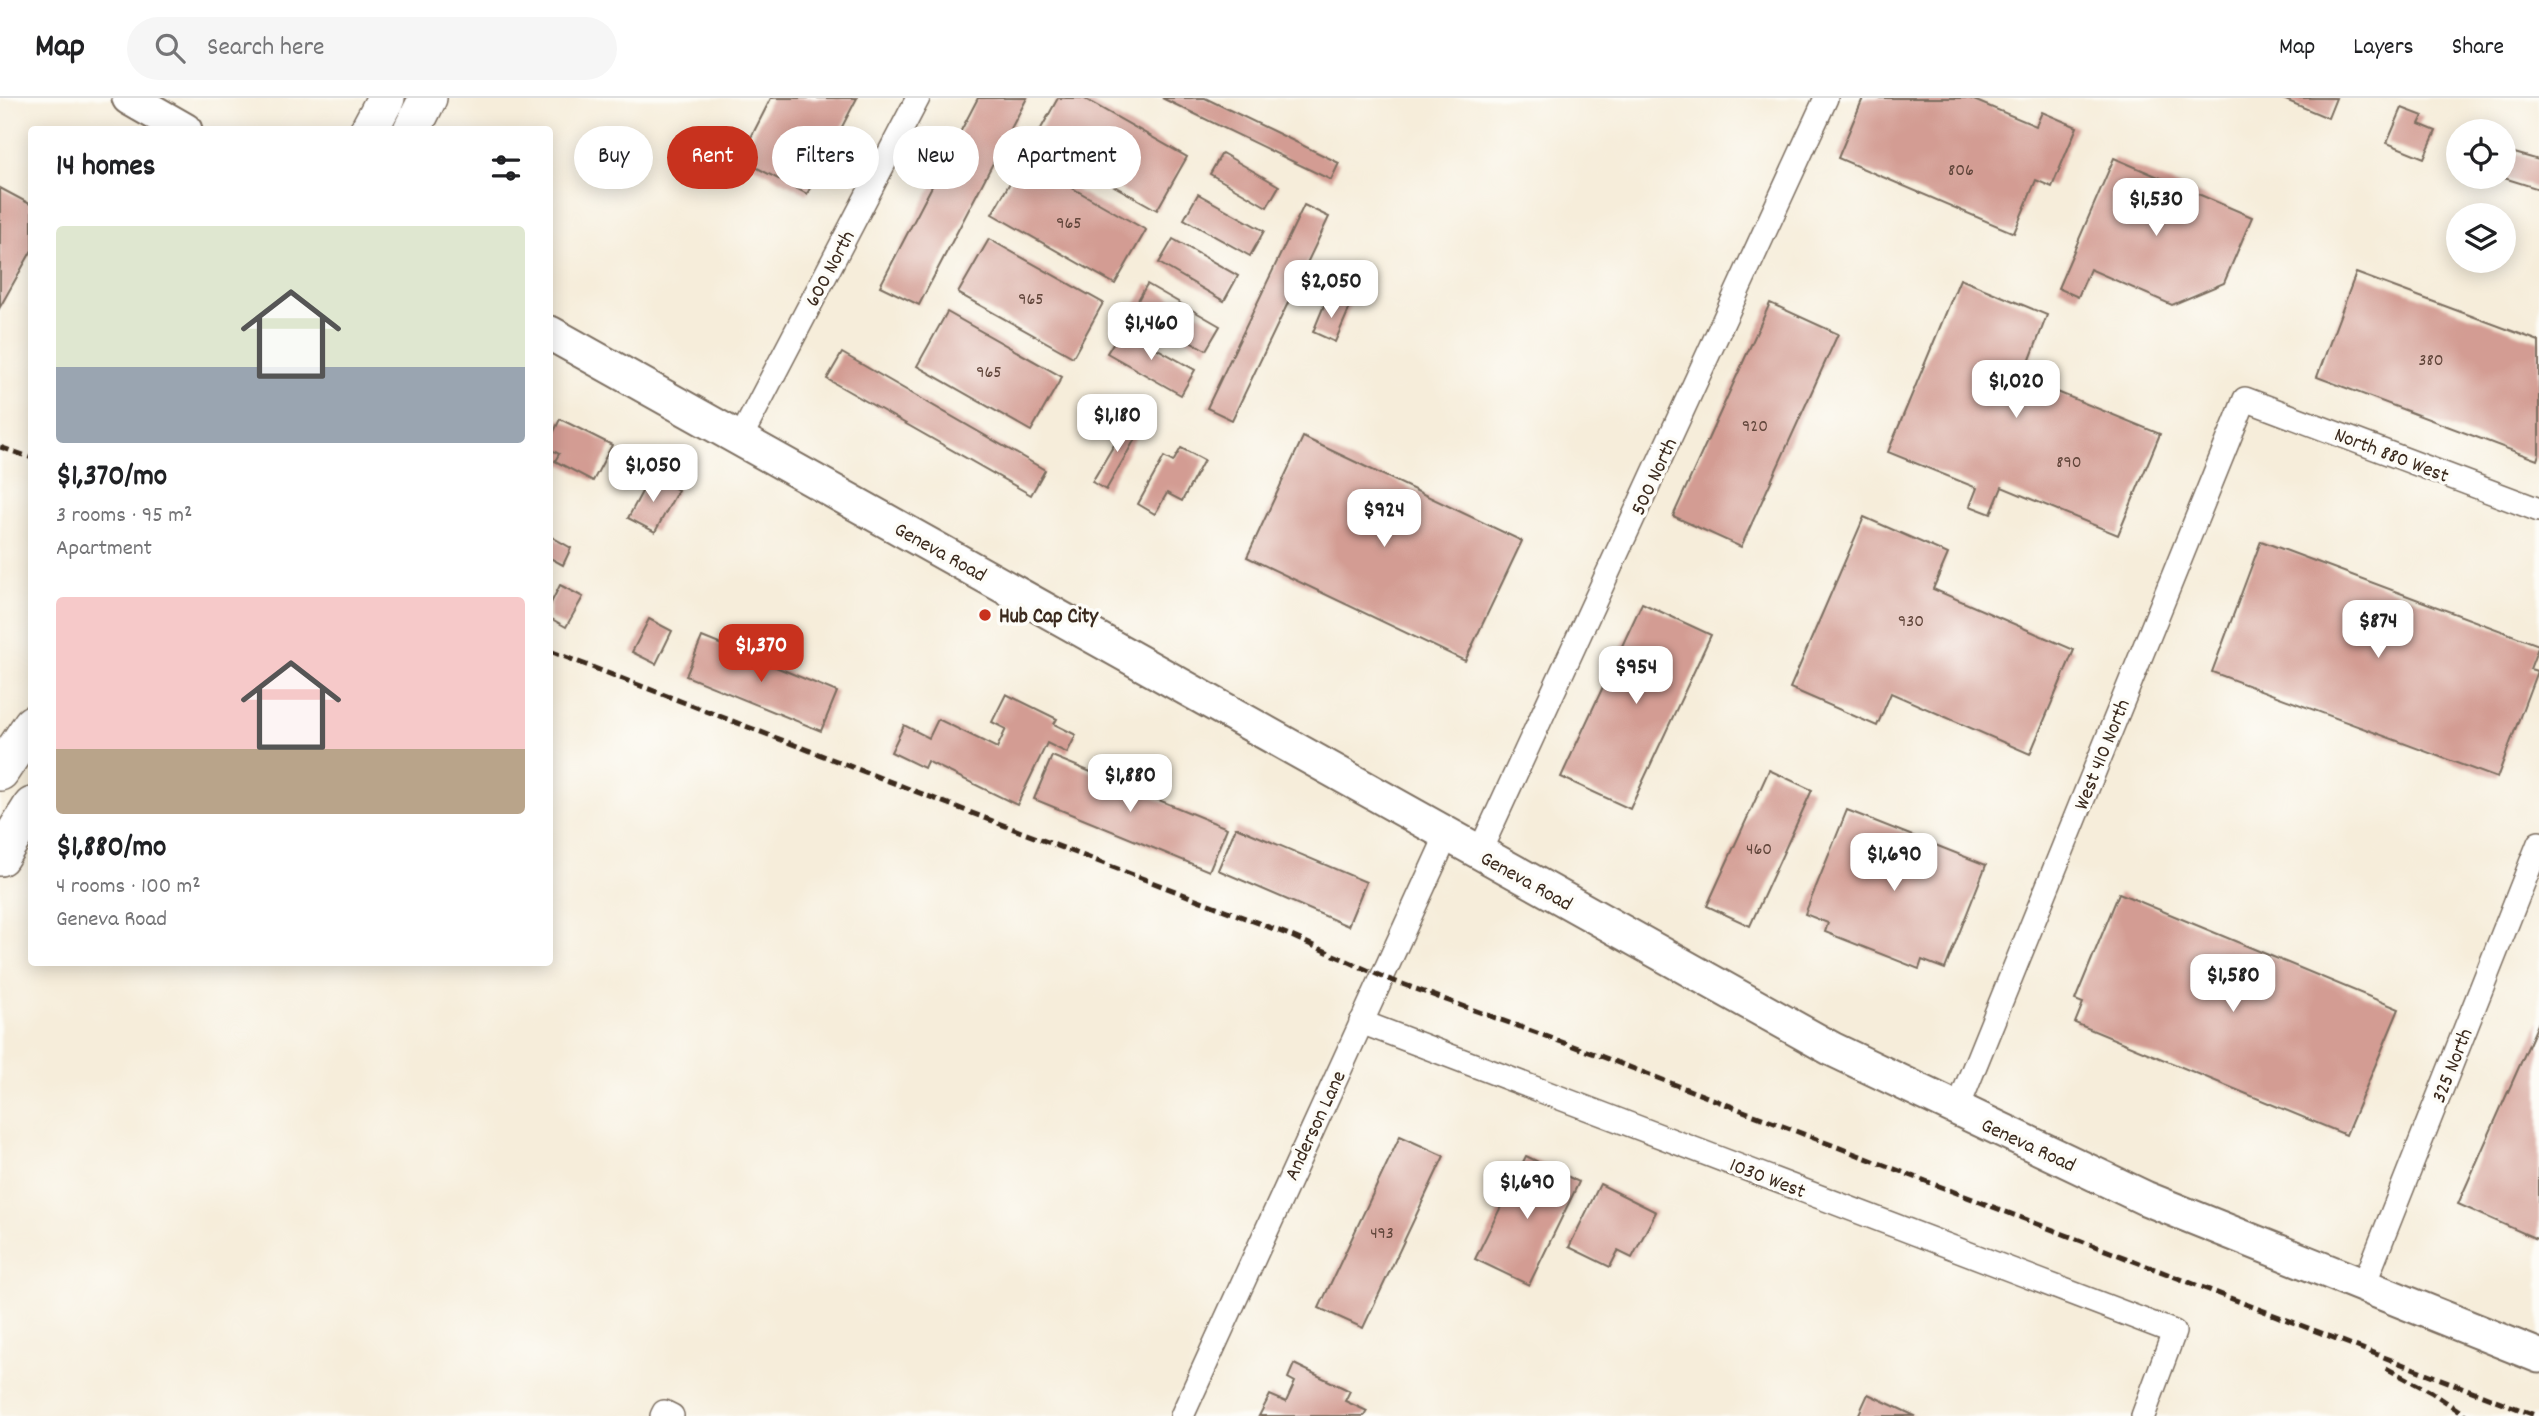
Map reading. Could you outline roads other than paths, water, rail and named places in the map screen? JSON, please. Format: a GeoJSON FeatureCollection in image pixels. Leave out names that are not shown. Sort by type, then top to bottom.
{"type":"FeatureCollection","features":[{"type":"Feature","properties":{"kind":"main road"},"geometry":{"type":"LineString","coordinates":[[129,98],[178,126]]}},
{"type":"Feature","properties":{"kind":"main road"},"geometry":{"type":"LineString","coordinates":[[371,126],[386,98]]}},
{"type":"Feature","properties":{"kind":"main road"},"geometry":{"type":"LineString","coordinates":[[414,126],[428,98]]}},
{"type":"Feature","properties":{"kind":"main road","name":"Geneva Road"},"geometry":{"type":"LineString","coordinates":[[553,335],[1832,1049],[2145,1198],[2539,1356]]}},
{"type":"Feature","properties":{"kind":"main road"},"geometry":{"type":"LineString","coordinates":[[0,772],[28,730]]}},
{"type":"Feature","properties":{"kind":"main road"},"geometry":{"type":"LineString","coordinates":[[0,857],[28,812]]}},
{"type":"Feature","properties":{"kind":"street","name":"600 North"},"geometry":{"type":"LineString","coordinates":[[740,439],[918,98]]}},
{"type":"Feature","properties":{"kind":"street","name":"500 North"},"geometry":{"type":"LineString","coordinates":[[1479,853],[1826,98]]}},
{"type":"Feature","properties":{"kind":"street","name":"North 880 West"},"geometry":{"type":"LineString","coordinates":[[2245,399],[2539,510]]}},
{"type":"Feature","properties":{"kind":"street","name":"West 410 North"},"geometry":{"type":"LineString","coordinates":[[1957,1110],[2245,399]]}},
{"type":"Feature","properties":{"kind":"street","name":"Anderson Lane"},"geometry":{"type":"LineString","coordinates":[[1182,1416],[1447,835]]}},
{"type":"Feature","properties":{"kind":"street","name":"325 North"},"geometry":{"type":"LineString","coordinates":[[2363,1287],[2539,843]]}},
{"type":"Feature","properties":{"kind":"street","name":"1030 West"},"geometry":{"type":"LineString","coordinates":[[1361,1022],[2174,1332],[2143,1416]]}},
{"type":"Feature","properties":{"kind":"railway"},"geometry":{"type":"LineString","coordinates":[[0,447],[28,457]]}},
{"type":"Feature","properties":{"kind":"railway"},"geometry":{"type":"LineString","coordinates":[[553,652],[1287,934],[1383,977],[1603,1057],[2537,1416]]}},
{"type":"Feature","properties":{"kind":"railway"},"geometry":{"type":"LineString","coordinates":[[2386,1368],[2431,1392],[2467,1416]]}},
{"type":"Feature","properties":{"kind":"place","name":"Hub Cap City"},"geometry":{"type":"Point","coordinates":[985,615]}}]}
